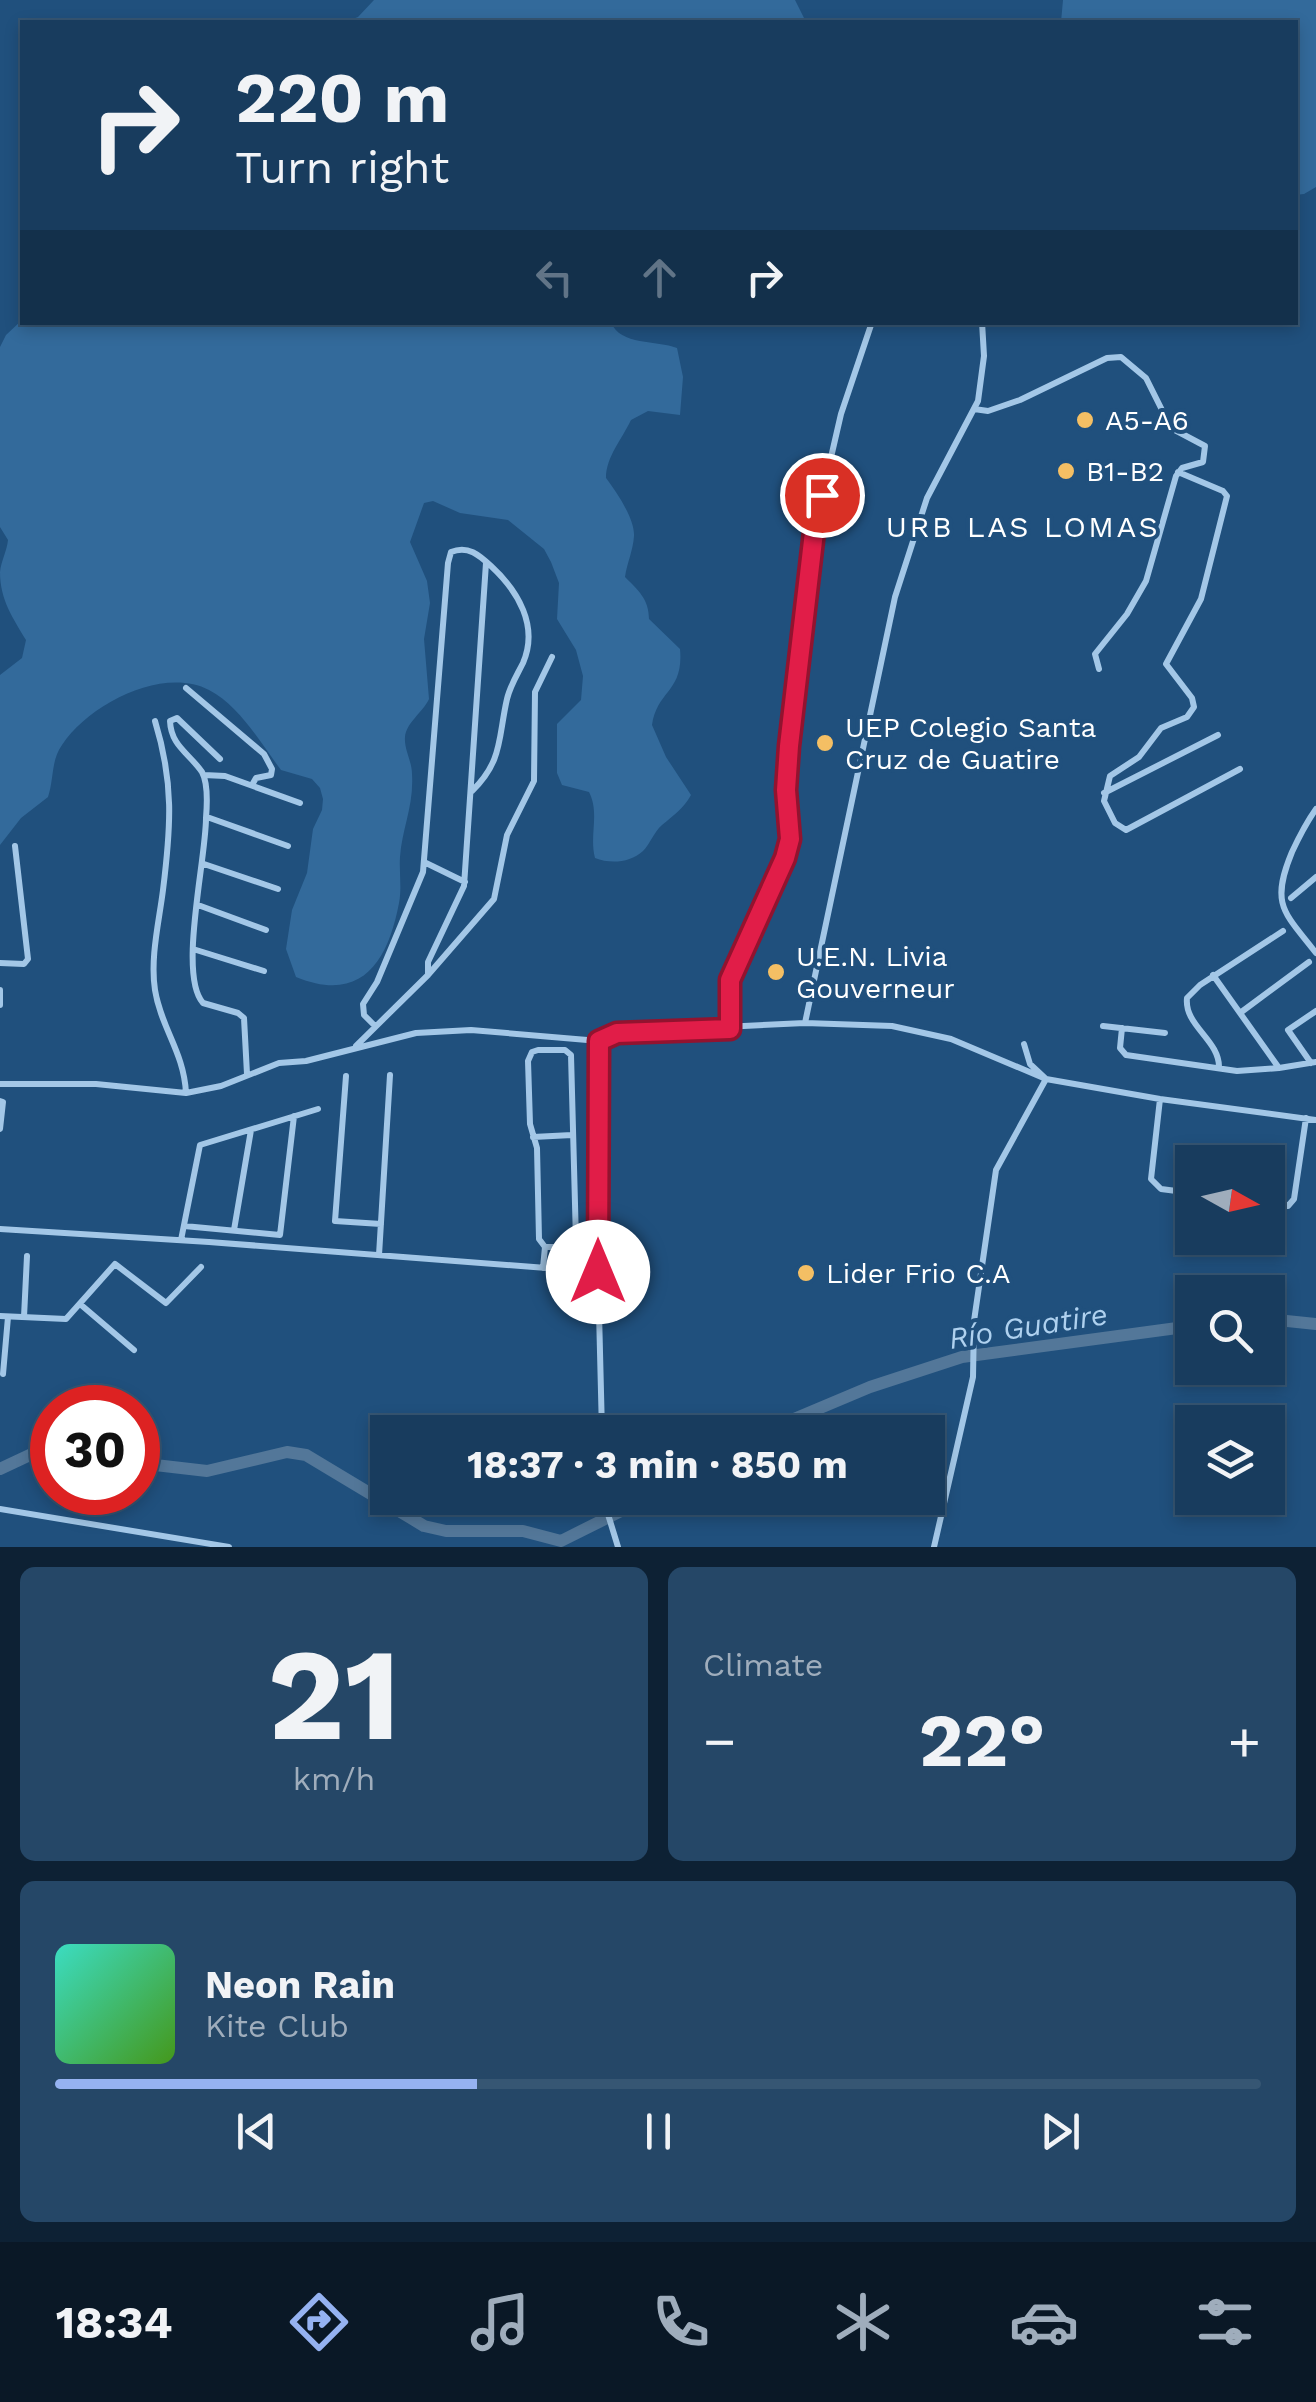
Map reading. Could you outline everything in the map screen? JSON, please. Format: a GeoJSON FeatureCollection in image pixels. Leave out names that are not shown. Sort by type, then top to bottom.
{"type":"FeatureCollection","features":[{"type":"Feature","properties":{"kind":"street"},"geometry":{"type":"LineString","coordinates":[[730,1029],[730,980],[770,898],[790,839],[788,760],[814,532],[841,414],[869,325]]}},
{"type":"Feature","properties":{"kind":"street"},"geometry":{"type":"LineString","coordinates":[[805,1024],[895,597],[927,498],[974,409],[982,383],[982,325]]}},
{"type":"Feature","properties":{"kind":"street"},"geometry":{"type":"LineString","coordinates":[[974,409],[998,408],[1107,358],[1124,358],[1146,378],[1171,428],[1205,446],[1203,462],[1178,472],[1146,581],[1122,621],[1094,654],[1099,668]]}},
{"type":"Feature","properties":{"kind":"street"},"geometry":{"type":"LineString","coordinates":[[1178,472],[1227,496],[1201,599],[1166,664],[1192,698],[1194,708],[1187,716],[1161,728],[1139,757],[1110,776],[1104,792],[1110,816],[1126,830],[1240,769]]}},
{"type":"Feature","properties":{"kind":"street"},"geometry":{"type":"LineString","coordinates":[[374,1026],[364,1014],[363,1004],[377,982],[424,862],[448,563],[451,552],[459,548],[471,550],[511,584],[524,610],[528,648],[509,689],[495,761],[472,791]]}},
{"type":"Feature","properties":{"kind":"street"},"geometry":{"type":"LineString","coordinates":[[428,974],[428,962],[465,882],[486,562]]}},
{"type":"Feature","properties":{"kind":"street"},"geometry":{"type":"LineString","coordinates":[[355,1047],[428,974],[494,899],[507,835],[534,780],[535,692],[552,658]]}},
{"type":"Feature","properties":{"kind":"street"},"geometry":{"type":"LineString","coordinates":[[186,688],[264,754],[271,775],[256,778],[252,786]]}},
{"type":"Feature","properties":{"kind":"street"},"geometry":{"type":"LineString","coordinates":[[220,759],[177,718],[170,720],[173,739],[204,775],[204,864],[193,950],[196,996],[203,1003],[238,1013],[246,1021],[247,1074]]}},
{"type":"Feature","properties":{"kind":"street"},"geometry":{"type":"LineString","coordinates":[[155,721],[167,762],[170,791],[154,962],[156,991],[184,1067],[186,1093]]}},
{"type":"Feature","properties":{"kind":"street"},"geometry":{"type":"LineString","coordinates":[[1104,792],[1218,734]]}},
{"type":"Feature","properties":{"kind":"street"},"geometry":{"type":"LineString","coordinates":[[204,775],[226,776],[300,804]]}},
{"type":"Feature","properties":{"kind":"street"},"geometry":{"type":"LineString","coordinates":[[1316,810],[1299,837],[1279,889],[1286,913],[1316,954]]}},
{"type":"Feature","properties":{"kind":"street"},"geometry":{"type":"LineString","coordinates":[[206,817],[288,846]]}},
{"type":"Feature","properties":{"kind":"street"},"geometry":{"type":"LineString","coordinates":[[0,962],[24,964],[28,959],[15,846]]}},
{"type":"Feature","properties":{"kind":"street"},"geometry":{"type":"LineString","coordinates":[[424,862],[465,882]]}},
{"type":"Feature","properties":{"kind":"street"},"geometry":{"type":"LineString","coordinates":[[204,864],[278,889]]}},
{"type":"Feature","properties":{"kind":"street"},"geometry":{"type":"LineString","coordinates":[[1291,898],[1316,878]]}},
{"type":"Feature","properties":{"kind":"street"},"geometry":{"type":"LineString","coordinates":[[198,905],[266,930]]}},
{"type":"Feature","properties":{"kind":"street"},"geometry":{"type":"LineString","coordinates":[[1219,1068],[1216,1050],[1186,1006],[1190,992],[1283,931]]}},
{"type":"Feature","properties":{"kind":"street"},"geometry":{"type":"LineString","coordinates":[[1307,941],[1316,934]]}},
{"type":"Feature","properties":{"kind":"street"},"geometry":{"type":"LineString","coordinates":[[193,950],[264,971]]}},
{"type":"Feature","properties":{"kind":"street"},"geometry":{"type":"LineString","coordinates":[[1240,1013],[1309,962]]}},
{"type":"Feature","properties":{"kind":"street"},"geometry":{"type":"LineString","coordinates":[[1214,976],[1280,1068]]}},
{"type":"Feature","properties":{"kind":"street"},"geometry":{"type":"LineString","coordinates":[[0,990],[0,1004]]}},
{"type":"Feature","properties":{"kind":"street"},"geometry":{"type":"LineString","coordinates":[[1122,1028],[1120,1048],[1124,1054],[1248,1072],[1314,1062],[1288,1030],[1316,1011]]}},
{"type":"Feature","properties":{"kind":"street"},"geometry":{"type":"LineString","coordinates":[[0,1084],[96,1084],[186,1093],[416,1033],[471,1030],[599,1041],[617,1033],[805,1024],[892,1026],[937,1034],[1046,1079],[1316,1120]]}},
{"type":"Feature","properties":{"kind":"street"},"geometry":{"type":"LineString","coordinates":[[1103,1026],[1165,1033]]}},
{"type":"Feature","properties":{"kind":"street"},"geometry":{"type":"LineString","coordinates":[[599,1041],[602,1415]]}},
{"type":"Feature","properties":{"kind":"street"},"geometry":{"type":"LineString","coordinates":[[1024,1044],[1030,1064],[1046,1079]]}},
{"type":"Feature","properties":{"kind":"street"},"geometry":{"type":"LineString","coordinates":[[542,1268],[545,1246],[538,1233],[538,1148],[533,1137],[528,1061],[532,1052],[538,1050],[565,1050],[571,1055],[576,1241],[568,1247],[545,1246]]}},
{"type":"Feature","properties":{"kind":"street"},"geometry":{"type":"LineString","coordinates":[[379,1255],[390,1075]]}},
{"type":"Feature","properties":{"kind":"street"},"geometry":{"type":"LineString","coordinates":[[346,1076],[335,1221],[381,1224]]}},
{"type":"Feature","properties":{"kind":"street"},"geometry":{"type":"LineString","coordinates":[[934,1547],[974,1368],[973,1344],[996,1170],[1046,1079]]}},
{"type":"Feature","properties":{"kind":"street"},"geometry":{"type":"LineString","coordinates":[[1160,1099],[1151,1179],[1161,1189],[1175,1191]]}},
{"type":"Feature","properties":{"kind":"street"},"geometry":{"type":"LineString","coordinates":[[0,1101],[4,1102],[0,1129]]}},
{"type":"Feature","properties":{"kind":"street"},"geometry":{"type":"LineString","coordinates":[[181,1240],[200,1145],[318,1109]]}},
{"type":"Feature","properties":{"kind":"street"},"geometry":{"type":"LineString","coordinates":[[184,1226],[280,1234],[294,1116]]}},
{"type":"Feature","properties":{"kind":"street"},"geometry":{"type":"LineString","coordinates":[[1285,1206],[1294,1199],[1306,1118]]}},
{"type":"Feature","properties":{"kind":"street"},"geometry":{"type":"LineString","coordinates":[[234,1230],[250,1130]]}},
{"type":"Feature","properties":{"kind":"street"},"geometry":{"type":"LineString","coordinates":[[533,1137],[572,1135]]}},
{"type":"Feature","properties":{"kind":"street"},"geometry":{"type":"LineString","coordinates":[[0,1229],[598,1272]]}},
{"type":"Feature","properties":{"kind":"street"},"geometry":{"type":"LineString","coordinates":[[24,1317],[27,1256]]}},
{"type":"Feature","properties":{"kind":"street"},"geometry":{"type":"LineString","coordinates":[[4,1374],[4,1316],[66,1319],[115,1264],[166,1303],[202,1268]]}},
{"type":"Feature","properties":{"kind":"street"},"geometry":{"type":"LineString","coordinates":[[80,1304],[134,1350]]}},
{"type":"Feature","properties":{"kind":"street"},"geometry":{"type":"LineString","coordinates":[[0,1510],[229,1547]]}},
{"type":"Feature","properties":{"kind":"street"},"geometry":{"type":"LineString","coordinates":[[607,1515],[618,1547]]}},
{"type":"Feature","properties":{"kind":"shaded area"},"geometry":{"type":"Polygon","coordinates":[[[374,0],[795,0],[805,20],[350,20],[374,0]]]}},
{"type":"Feature","properties":{"kind":"shaded area"},"geometry":{"type":"Polygon","coordinates":[[[1063,0],[1316,0],[1316,187],[1298,195],[1298,20],[1061,20],[1063,0]]]}},
{"type":"Feature","properties":{"kind":"shaded area"},"geometry":{"type":"Polygon","coordinates":[[[20,322],[20,325],[613,325],[631,339],[677,348],[683,377],[680,415],[648,411],[631,420],[612,455],[606,478],[633,529],[625,577],[645,600],[649,619],[680,649],[678,674],[659,704],[652,725],[666,757],[691,795],[688,800],[638,855],[620,861],[595,858],[594,808],[589,792],[562,785],[557,773],[557,724],[581,700],[583,676],[576,650],[557,619],[559,583],[551,562],[544,549],[508,520],[460,513],[433,501],[424,503],[410,542],[427,581],[430,603],[424,639],[429,699],[406,732],[412,786],[401,846],[399,903],[388,943],[368,972],[355,981],[338,985],[296,977],[286,949],[292,910],[307,873],[313,829],[322,810],[320,788],[312,779],[281,770],[240,715],[209,690],[191,684],[149,686],[108,703],[90,716],[58,751],[48,797],[21,818],[0,845],[0,675],[22,658],[26,640],[8,608],[1,582],[8,540],[0,527],[0,347],[20,322]]]}},
{"type":"Feature","properties":{"kind":"waterway","name":"Río Guatire"},"geometry":{"type":"LineString","coordinates":[[1285,1321],[1316,1324]]}},
{"type":"Feature","properties":{"kind":"waterway","name":"Río Guatire"},"geometry":{"type":"LineString","coordinates":[[803,1415],[870,1387],[962,1357],[1175,1328]]}},
{"type":"Feature","properties":{"kind":"waterway","name":"Río Guatire"},"geometry":{"type":"LineString","coordinates":[[160,1466],[207,1471],[287,1452],[306,1455],[370,1494]]}},
{"type":"Feature","properties":{"kind":"waterway","name":"Río Guatire"},"geometry":{"type":"LineString","coordinates":[[0,1469],[30,1455]]}},
{"type":"Feature","properties":{"kind":"waterway","name":"Río Guatire"},"geometry":{"type":"LineString","coordinates":[[406,1515],[424,1526],[446,1531],[523,1531],[561,1541],[613,1515]]}},
{"type":"Feature","properties":{"kind":"place","name":"A5-A6"},"geometry":{"type":"Point","coordinates":[1085,420]}},
{"type":"Feature","properties":{"kind":"place","name":"B1-B2"},"geometry":{"type":"Point","coordinates":[1066,471]}},
{"type":"Feature","properties":{"kind":"place","name":"UEP Colegio Santa Cruz de Guatire"},"geometry":{"type":"Point","coordinates":[825,743]}},
{"type":"Feature","properties":{"kind":"place","name":"U.E.N. Livia Gouverneur"},"geometry":{"type":"Point","coordinates":[776,972]}},
{"type":"Feature","properties":{"kind":"place","name":"Lider Frio C.A"},"geometry":{"type":"Point","coordinates":[806,1273]}},
{"type":"Feature","properties":{"kind":"district","name":"URB LAS LOMAS"},"geometry":{"type":"Point","coordinates":[1023,526]}},
{"type":"Feature","properties":{"kind":"route"},"geometry":{"type":"LineString","coordinates":[[598,1272],[599,1041],[617,1033],[730,1029],[730,980],[785,858],[790,839],[786,790],[789,746],[814,532],[822,495]]}}]}
